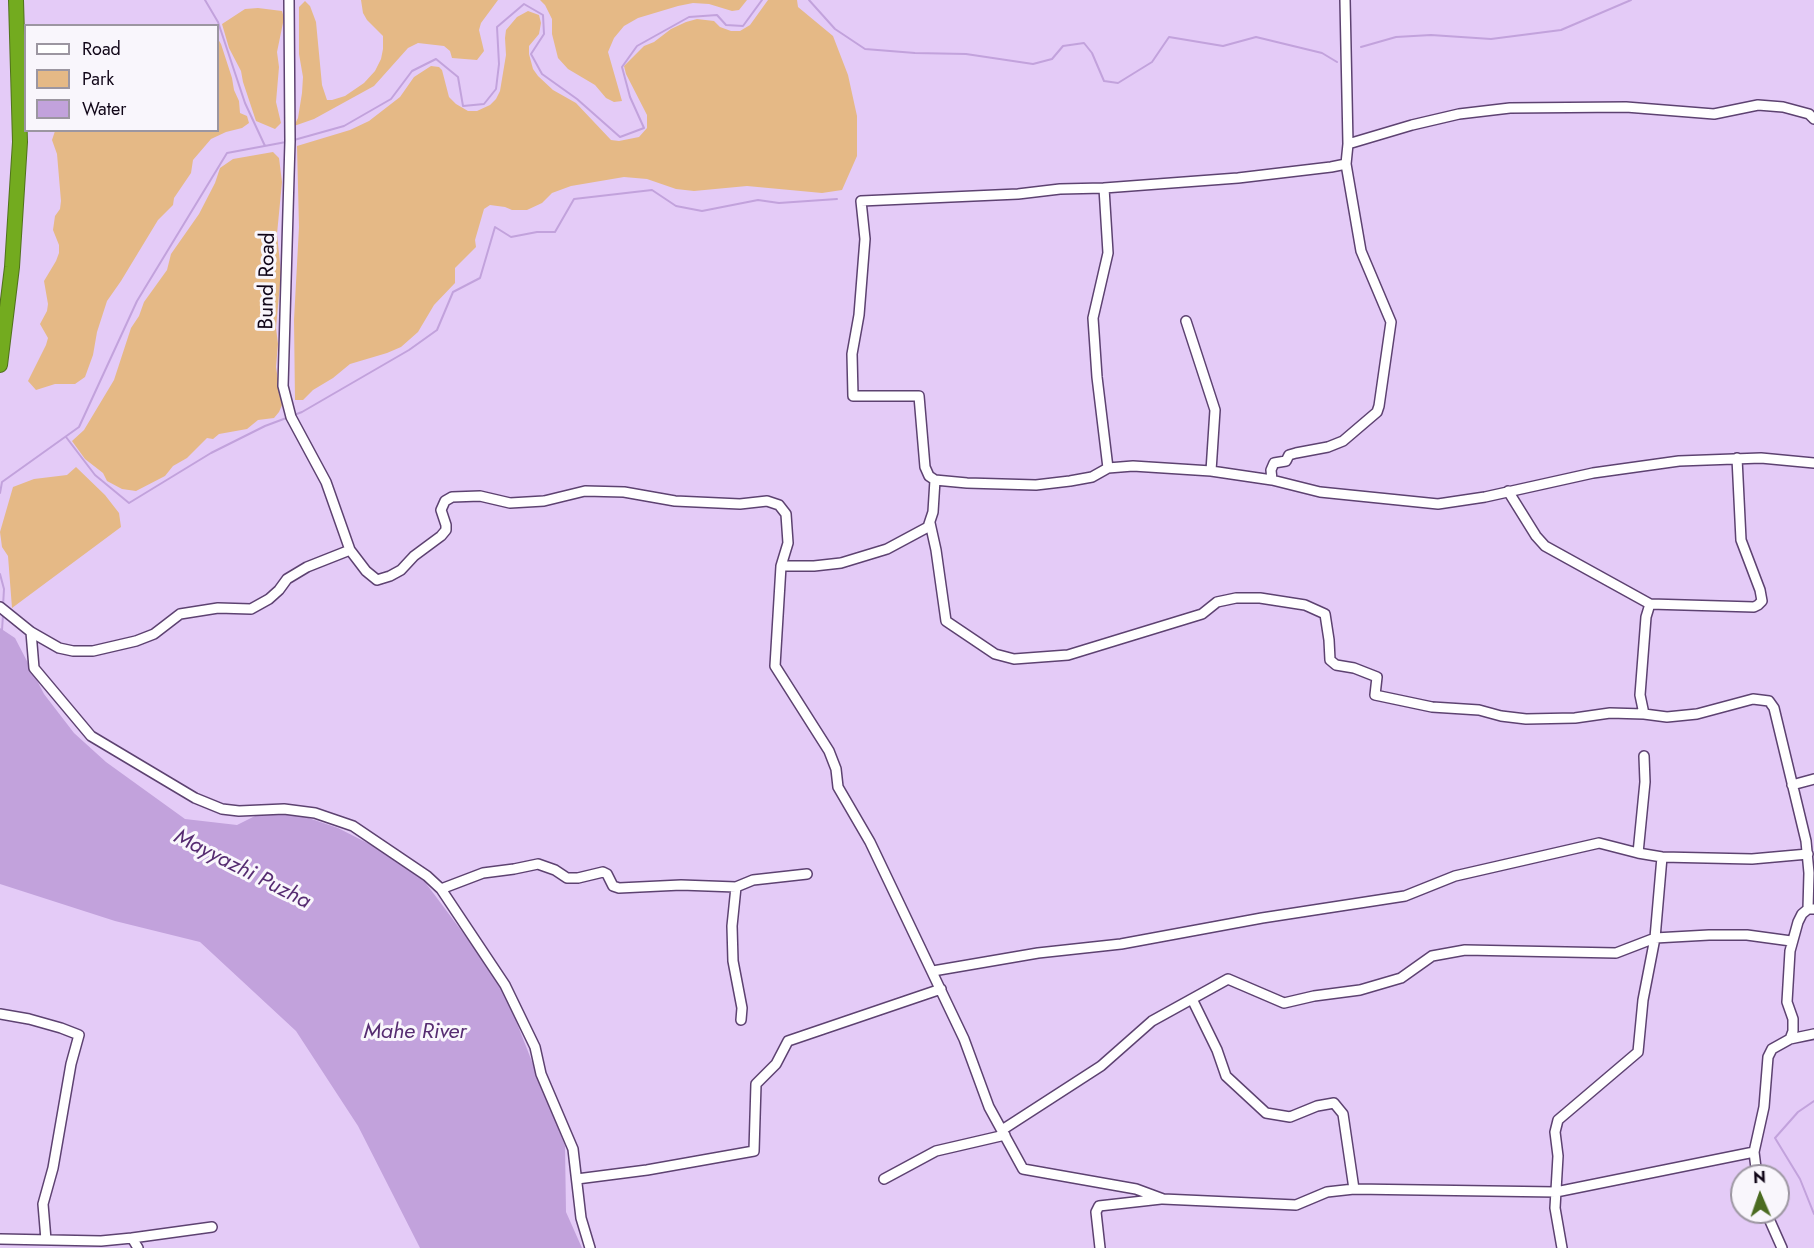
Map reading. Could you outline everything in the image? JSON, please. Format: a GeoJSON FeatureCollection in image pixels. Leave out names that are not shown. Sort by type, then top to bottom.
{"type":"FeatureCollection","features":[{"type":"Feature","properties":{"kind":"highway"},"geometry":{"type":"LineString","coordinates":[[0,365],[12,267],[20,142],[16,0]]}},
{"type":"Feature","properties":{"kind":"street","name":"Bund Road"},"geometry":{"type":"LineString","coordinates":[[289,0],[290,141],[284,386],[291,417],[326,482],[350,550],[371,577],[377,580],[401,570],[414,556],[441,536],[446,530],[441,510],[445,501],[452,497],[480,496],[510,503],[544,501],[585,491],[624,492],[675,501],[740,504],[767,501],[779,505],[786,514],[788,543],[781,566]]}},
{"type":"Feature","properties":{"kind":"street"},"geometry":{"type":"LineString","coordinates":[[1272,480],[1271,470],[1274,463],[1286,461],[1289,455],[1328,447],[1343,441],[1377,412],[1379,406],[1391,322],[1361,251],[1346,164],[1348,144],[1345,0]]}},
{"type":"Feature","properties":{"kind":"street"},"geometry":{"type":"LineString","coordinates":[[1348,144],[1459,114],[1510,108],[1626,107],[1714,114],[1758,105],[1783,107],[1809,114],[1814,119]]}},
{"type":"Feature","properties":{"kind":"street"},"geometry":{"type":"LineString","coordinates":[[1346,164],[1238,178],[1007,194],[861,201],[865,239],[859,315],[852,354],[853,396],[919,396],[925,467],[929,476],[935,480],[967,483],[1036,485],[1092,477],[1108,468],[1133,465],[1211,471],[1272,480],[1320,492],[1438,504],[1555,480],[1679,461],[1761,458],[1814,463]]}},
{"type":"Feature","properties":{"kind":"street"},"geometry":{"type":"LineString","coordinates":[[1104,188],[1108,254],[1093,318],[1097,377],[1108,468]]}},
{"type":"Feature","properties":{"kind":"street"},"geometry":{"type":"LineString","coordinates":[[1186,321],[1215,410],[1211,471]]}},
{"type":"Feature","properties":{"kind":"street"},"geometry":{"type":"LineString","coordinates":[[1508,491],[1536,536],[1545,546],[1650,604],[1754,607],[1762,601],[1760,590],[1740,540],[1737,458]]}},
{"type":"Feature","properties":{"kind":"street"},"geometry":{"type":"LineString","coordinates":[[935,480],[933,512],[928,527],[887,549],[864,557],[841,563],[814,566],[781,566],[775,666],[829,751],[836,769],[838,787],[870,842],[933,971],[964,1039],[989,1107],[1023,1169],[1136,1188],[1163,1199]]}},
{"type":"Feature","properties":{"kind":"street"},"geometry":{"type":"LineString","coordinates":[[930,523],[946,621],[995,654],[1014,659],[1068,655],[1202,614],[1217,603],[1236,598],[1260,598],[1305,605],[1325,614],[1330,660],[1336,665],[1354,668],[1377,677],[1375,695],[1432,707],[1479,710],[1526,719],[1575,718],[1610,713],[1667,717],[1697,714],[1753,699],[1769,701],[1774,708],[1808,854],[1811,909],[1802,914],[1791,941],[1787,1002],[1793,1019],[1790,1040]]}},
{"type":"Feature","properties":{"kind":"street"},"geometry":{"type":"LineString","coordinates":[[0,607],[31,632],[58,648],[93,651],[136,642],[154,634],[180,614],[218,608],[251,609],[262,605],[279,590],[287,579],[307,567],[350,550]]}},
{"type":"Feature","properties":{"kind":"street"},"geometry":{"type":"LineString","coordinates":[[1644,714],[1640,695],[1646,617],[1650,604]]}},
{"type":"Feature","properties":{"kind":"street"},"geometry":{"type":"LineString","coordinates":[[31,632],[34,668],[91,736],[195,798],[222,809],[294,810],[315,813],[353,826],[427,876],[441,889],[505,985],[535,1047],[541,1074],[573,1149],[581,1218],[590,1248]]}},
{"type":"Feature","properties":{"kind":"street"},"geometry":{"type":"LineString","coordinates":[[1638,853],[1645,782],[1644,756]]}},
{"type":"Feature","properties":{"kind":"street"},"geometry":{"type":"LineString","coordinates":[[1792,785],[1814,779]]}},
{"type":"Feature","properties":{"kind":"street"},"geometry":{"type":"LineString","coordinates":[[933,971],[1038,953],[1121,944],[1262,918],[1405,896],[1455,876],[1599,843],[1662,857],[1752,859],[1808,854]]}},
{"type":"Feature","properties":{"kind":"street"},"geometry":{"type":"LineString","coordinates":[[1562,1248],[1555,1208],[1558,1156],[1555,1132],[1558,1120],[1638,1052],[1643,1000],[1655,938],[1662,857]]}},
{"type":"Feature","properties":{"kind":"street"},"geometry":{"type":"LineString","coordinates":[[441,889],[483,873],[538,864],[555,870],[567,878],[579,878],[603,872],[607,874],[613,886],[619,888],[672,885],[736,887],[753,880],[807,874]]}},
{"type":"Feature","properties":{"kind":"street"},"geometry":{"type":"LineString","coordinates":[[736,887],[732,927],[733,961],[742,1008],[741,1020]]}},
{"type":"Feature","properties":{"kind":"street"},"geometry":{"type":"LineString","coordinates":[[884,1179],[936,1151],[1003,1133],[1101,1066],[1152,1021],[1228,979],[1284,1004],[1314,996],[1360,990],[1401,978],[1432,956],[1465,950],[1616,953],[1655,938],[1747,935],[1791,941]]}},
{"type":"Feature","properties":{"kind":"street"},"geometry":{"type":"LineString","coordinates":[[576,1179],[648,1170],[754,1151],[756,1084],[776,1064],[788,1041],[941,989]]}},
{"type":"Feature","properties":{"kind":"street"},"geometry":{"type":"LineString","coordinates":[[1192,999],[1217,1050],[1226,1076],[1266,1113],[1290,1117],[1317,1106],[1334,1103],[1344,1114],[1354,1189]]}},
{"type":"Feature","properties":{"kind":"street"},"geometry":{"type":"LineString","coordinates":[[0,1014],[29,1019],[79,1035],[70,1064],[53,1168],[43,1204],[46,1240]]}},
{"type":"Feature","properties":{"kind":"street"},"geometry":{"type":"LineString","coordinates":[[1756,1164],[1754,1152],[1764,1107],[1768,1057],[1772,1048],[1790,1040],[1814,1034]]}},
{"type":"Feature","properties":{"kind":"street"},"geometry":{"type":"LineString","coordinates":[[1100,1248],[1096,1212],[1099,1206],[1163,1199],[1296,1205],[1327,1192],[1354,1189],[1556,1192],[1754,1152]]}},
{"type":"Feature","properties":{"kind":"street"},"geometry":{"type":"LineString","coordinates":[[1771,1224],[1782,1248]]}},
{"type":"Feature","properties":{"kind":"street"},"geometry":{"type":"LineString","coordinates":[[0,1239],[31,1244],[46,1240],[101,1241],[212,1227]]}},
{"type":"Feature","properties":{"kind":"street"},"geometry":{"type":"LineString","coordinates":[[132,1238],[138,1248]]}},
{"type":"Feature","properties":{"kind":"green space"},"geometry":{"type":"Polygon","coordinates":[[[361,0],[498,0],[481,23],[479,30],[484,51],[477,60],[452,58],[450,51],[444,46],[418,43],[408,48],[374,86],[314,119],[294,126],[298,118],[303,77],[299,54],[299,7],[305,1],[310,6],[316,22],[322,85],[327,100],[332,100],[345,96],[364,83],[375,71],[381,59],[383,36],[367,20],[363,13],[361,0]]]}},
{"type":"Feature","properties":{"kind":"green space"},"geometry":{"type":"Polygon","coordinates":[[[540,0],[747,0],[739,10],[732,11],[709,4],[693,3],[678,6],[638,18],[624,26],[614,38],[608,52],[622,101],[614,102],[606,98],[595,85],[568,69],[558,58],[552,34],[552,19],[540,0]]]}},
{"type":"Feature","properties":{"kind":"green space"},"geometry":{"type":"Polygon","coordinates":[[[768,0],[797,0],[798,7],[833,36],[848,75],[857,116],[857,156],[842,190],[822,193],[747,186],[694,191],[676,189],[647,179],[624,177],[571,186],[552,193],[542,203],[527,210],[512,210],[490,205],[484,209],[475,240],[476,247],[455,268],[455,283],[434,305],[418,332],[401,347],[350,364],[313,390],[303,400],[295,400],[294,320],[299,227],[297,146],[350,130],[369,121],[400,97],[414,77],[431,66],[442,70],[449,97],[456,104],[468,111],[477,111],[490,105],[500,91],[506,55],[506,30],[517,17],[528,11],[539,15],[541,23],[539,34],[529,46],[533,69],[538,76],[553,90],[576,103],[611,140],[619,141],[639,137],[647,128],[647,115],[624,66],[644,46],[686,22],[697,19],[714,21],[720,27],[740,31],[750,25],[768,0]]]}},
{"type":"Feature","properties":{"kind":"green space"},"geometry":{"type":"Polygon","coordinates":[[[245,9],[282,11],[284,18],[277,52],[279,67],[276,102],[281,123],[275,129],[256,121],[241,71],[229,48],[222,24],[245,9]]]}},
{"type":"Feature","properties":{"kind":"green space"},"geometry":{"type":"Polygon","coordinates":[[[219,41],[239,101],[240,113],[247,116],[249,123],[242,128],[211,139],[193,160],[191,173],[174,198],[173,205],[158,220],[107,301],[85,377],[75,384],[55,384],[36,390],[28,381],[48,338],[40,324],[48,304],[44,281],[59,253],[59,245],[53,230],[61,201],[57,154],[52,140],[55,132],[219,132],[219,41]]]}},
{"type":"Feature","properties":{"kind":"green space"},"geometry":{"type":"Polygon","coordinates":[[[273,152],[279,158],[282,182],[277,234],[281,273],[276,328],[278,344],[276,367],[282,405],[279,412],[274,418],[258,420],[247,429],[219,434],[213,439],[207,438],[187,458],[173,466],[165,476],[136,491],[122,489],[107,481],[103,473],[85,459],[72,441],[84,430],[114,380],[131,328],[144,302],[167,270],[171,254],[199,214],[220,168],[233,159],[273,152]]]}},
{"type":"Feature","properties":{"kind":"green space"},"geometry":{"type":"Polygon","coordinates":[[[76,467],[105,495],[119,513],[121,527],[12,608],[8,556],[2,547],[0,532],[13,487],[34,479],[67,475],[76,467]]]}},
{"type":"Feature","properties":{"kind":"water","name":"Mahe River"},"geometry":{"type":"Polygon","coordinates":[[[0,628],[15,638],[44,694],[74,733],[106,762],[185,819],[237,825],[259,814],[288,811],[338,828],[383,851],[422,878],[502,985],[565,1146],[566,1212],[582,1248],[420,1248],[358,1126],[296,1031],[200,942],[115,921],[0,884],[0,628]]]}},
{"type":"Feature","properties":{"kind":"waterway"},"geometry":{"type":"LineString","coordinates":[[205,0],[219,24]]}},
{"type":"Feature","properties":{"kind":"waterway"},"geometry":{"type":"LineString","coordinates":[[294,140],[344,126],[391,99],[412,71],[436,59],[458,77],[463,106],[484,104],[496,89],[499,64],[497,27],[524,4],[543,15],[544,34],[531,54],[542,74],[577,99],[620,137],[644,128],[630,97],[622,67],[637,46],[689,17],[717,15],[726,25],[743,26],[762,0]]}},
{"type":"Feature","properties":{"kind":"waterway"},"geometry":{"type":"LineString","coordinates":[[809,0],[835,29],[865,49],[966,54],[1033,64],[1052,59],[1063,46],[1084,43],[1092,53],[1104,81],[1118,83],[1152,62],[1169,37],[1223,46],[1256,37],[1322,53],[1337,62]]}},
{"type":"Feature","properties":{"kind":"waterway"},"geometry":{"type":"LineString","coordinates":[[1361,47],[1396,37],[1431,35],[1491,39],[1561,30],[1631,0]]}},
{"type":"Feature","properties":{"kind":"waterway"},"geometry":{"type":"LineString","coordinates":[[219,25],[245,103],[265,146]]}},
{"type":"Feature","properties":{"kind":"waterway"},"geometry":{"type":"LineString","coordinates":[[0,493],[2,482],[79,427],[137,301],[227,153],[286,142]]}},
{"type":"Feature","properties":{"kind":"waterway"},"geometry":{"type":"LineString","coordinates":[[294,415],[409,350],[437,330],[453,292],[480,278],[495,227],[511,237],[537,232],[555,232],[574,199],[652,190],[676,206],[702,211],[758,200],[779,203],[837,199]]}},
{"type":"Feature","properties":{"kind":"waterway"},"geometry":{"type":"LineString","coordinates":[[66,437],[95,475],[129,503],[211,453],[265,426],[289,417]]}},
{"type":"Feature","properties":{"kind":"waterway"},"geometry":{"type":"LineString","coordinates":[[0,574],[4,589],[3,606]]}},
{"type":"Feature","properties":{"kind":"waterway"},"geometry":{"type":"LineString","coordinates":[[2,630],[3,615]]}},
{"type":"Feature","properties":{"kind":"waterway"},"geometry":{"type":"LineString","coordinates":[[1814,1101],[1798,1112],[1775,1138],[1800,1179],[1814,1214]]}},
{"type":"Feature","properties":{"kind":"water label","name":"Mayyazhi Puzha"},"geometry":{"type":"Point","coordinates":[242,870]}}]}
